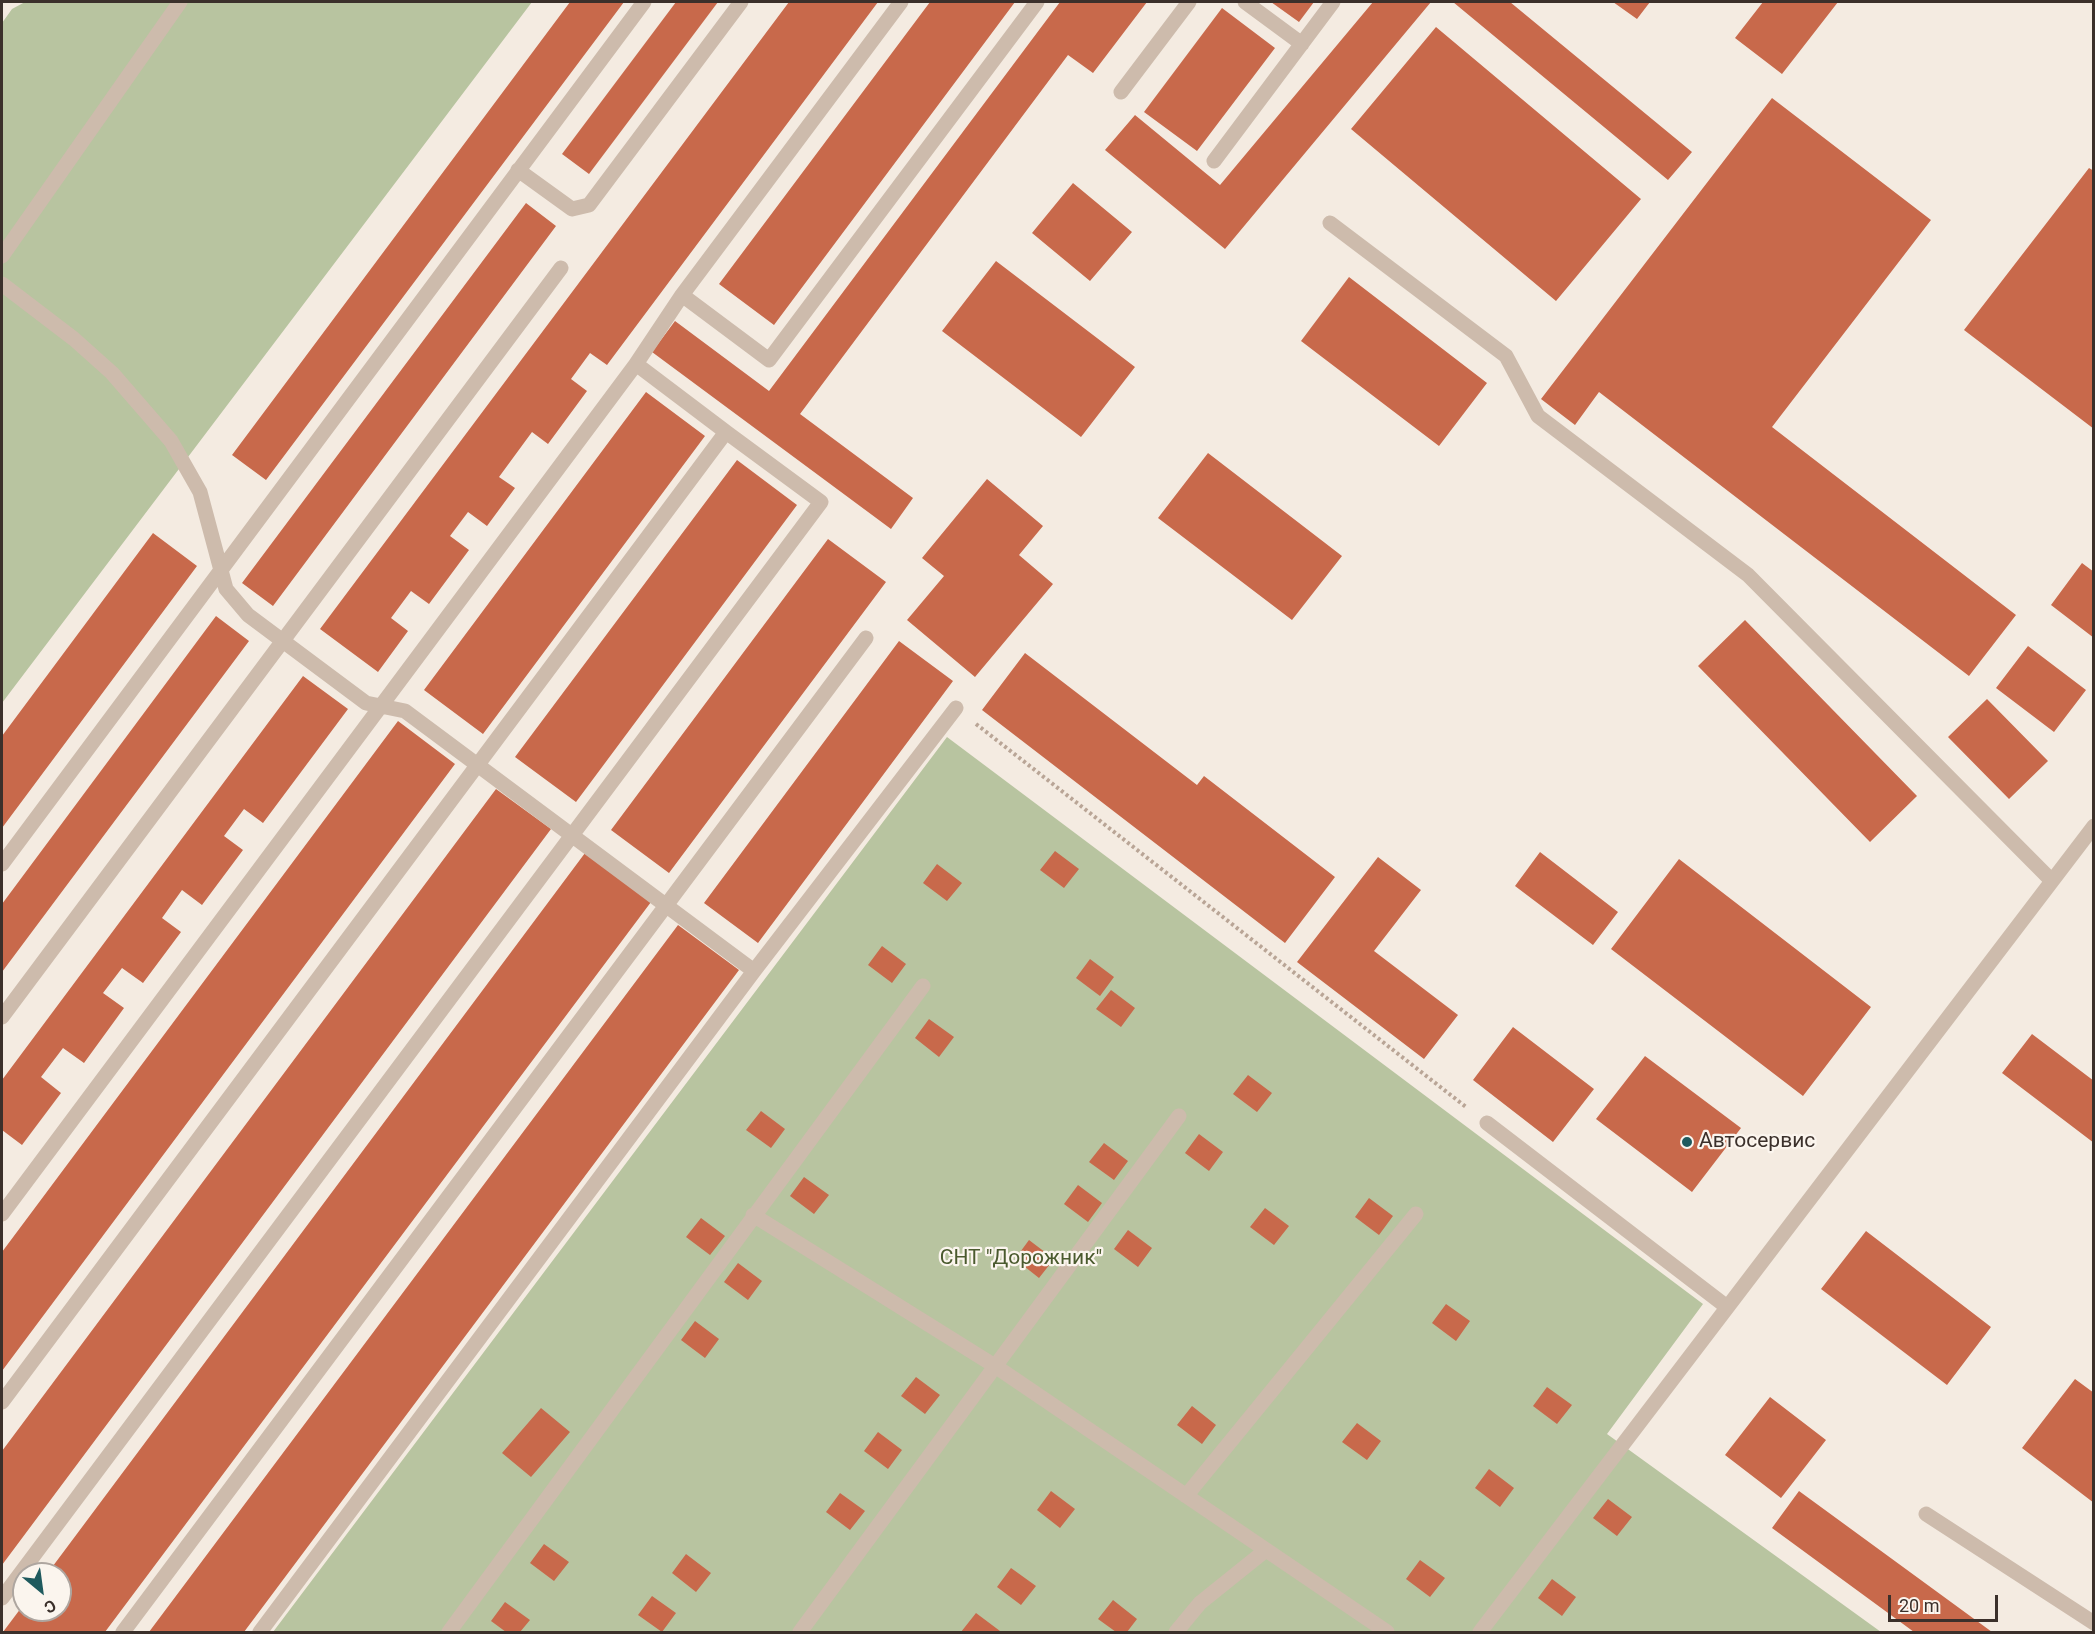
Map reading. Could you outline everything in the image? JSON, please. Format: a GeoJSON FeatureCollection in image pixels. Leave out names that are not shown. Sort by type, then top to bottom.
{"type":"FeatureCollection","features":[{"type":"Feature","properties":{"kind":"street"},"geometry":{"type":"LineString","coordinates":[[2,256],[180,2]]}},
{"type":"Feature","properties":{"kind":"street"},"geometry":{"type":"LineString","coordinates":[[2,864],[644,2]]}},
{"type":"Feature","properties":{"kind":"street"},"geometry":{"type":"LineString","coordinates":[[518,170],[572,208],[589,205],[741,2]]}},
{"type":"Feature","properties":{"kind":"street"},"geometry":{"type":"LineString","coordinates":[[2,1214],[636,364],[682,295],[901,2]]}},
{"type":"Feature","properties":{"kind":"street"},"geometry":{"type":"LineString","coordinates":[[682,295],[769,360],[1037,2]]}},
{"type":"Feature","properties":{"kind":"street"},"geometry":{"type":"LineString","coordinates":[[1121,92],[1189,2]]}},
{"type":"Feature","properties":{"kind":"street"},"geometry":{"type":"LineString","coordinates":[[1245,2],[1302,44]]}},
{"type":"Feature","properties":{"kind":"street"},"geometry":{"type":"LineString","coordinates":[[1214,161],[1334,2]]}},
{"type":"Feature","properties":{"kind":"street"},"geometry":{"type":"LineString","coordinates":[[1330,223],[1506,356],[1538,416],[1748,575],[2052,881]]}},
{"type":"Feature","properties":{"kind":"street"},"geometry":{"type":"LineString","coordinates":[[2,1017],[561,268]]}},
{"type":"Feature","properties":{"kind":"street"},"geometry":{"type":"LineString","coordinates":[[2,284],[74,339],[112,373],[171,441],[200,492],[226,590],[248,615],[366,703],[405,711],[754,971]]}},
{"type":"Feature","properties":{"kind":"street"},"geometry":{"type":"LineString","coordinates":[[2,1598],[820,502],[636,364]]}},
{"type":"Feature","properties":{"kind":"street"},"geometry":{"type":"LineString","coordinates":[[2,1402],[726,432]]}},
{"type":"Feature","properties":{"kind":"street"},"geometry":{"type":"LineString","coordinates":[[123,1632],[866,638]]}},
{"type":"Feature","properties":{"kind":"street"},"geometry":{"type":"LineString","coordinates":[[260,1632],[754,971],[956,708]]}},
{"type":"Feature","properties":{"kind":"street"},"geometry":{"type":"LineString","coordinates":[[1480,1632],[2094,826]]}},
{"type":"Feature","properties":{"kind":"street"},"geometry":{"type":"LineString","coordinates":[[450,1632],[753,1215],[923,986]]}},
{"type":"Feature","properties":{"kind":"street"},"geometry":{"type":"LineString","coordinates":[[800,1632],[1179,1116]]}},
{"type":"Feature","properties":{"kind":"street"},"geometry":{"type":"LineString","coordinates":[[1487,1123],[1727,1307]]}},
{"type":"Feature","properties":{"kind":"street"},"geometry":{"type":"LineString","coordinates":[[1186,1496],[1416,1214]]}},
{"type":"Feature","properties":{"kind":"street"},"geometry":{"type":"LineString","coordinates":[[753,1215],[995,1366],[1388,1632]]}},
{"type":"Feature","properties":{"kind":"street"},"geometry":{"type":"LineString","coordinates":[[1926,1514],[2094,1623]]}},
{"type":"Feature","properties":{"kind":"street"},"geometry":{"type":"LineString","coordinates":[[1176,1632],[1200,1603],[1266,1550]]}},
{"type":"Feature","properties":{"kind":"path"},"geometry":{"type":"LineString","coordinates":[[956,708],[1487,1123]]}},
{"type":"Feature","properties":{"kind":"green space"},"geometry":{"type":"Polygon","coordinates":[[[25,2],[532,2],[2,703],[2,23],[12,9],[25,2]]]}},
{"type":"Feature","properties":{"kind":"green space","name":"СНТ \"Дорожник\""},"geometry":{"type":"Polygon","coordinates":[[[947,737],[1703,1304],[1607,1434],[1881,1632],[273,1632],[947,737]]]}},
{"type":"Feature","properties":{"kind":"building"},"geometry":{"type":"Polygon","coordinates":[[[570,2],[624,2],[266,480],[232,455],[570,2]]]}},
{"type":"Feature","properties":{"kind":"building"},"geometry":{"type":"Polygon","coordinates":[[[676,2],[718,2],[589,174],[562,154],[676,2]]]}},
{"type":"Feature","properties":{"kind":"building"},"geometry":{"type":"Polygon","coordinates":[[[789,2],[878,2],[607,365],[590,353],[571,379],[587,391],[548,444],[532,432],[499,477],[515,488],[487,526],[468,512],[450,536],[469,550],[429,604],[411,591],[391,618],[408,631],[378,672],[320,629],[789,2]]]}},
{"type":"Feature","properties":{"kind":"building"},"geometry":{"type":"Polygon","coordinates":[[[930,2],[1015,2],[774,325],[719,284],[930,2]]]}},
{"type":"Feature","properties":{"kind":"building"},"geometry":{"type":"Polygon","coordinates":[[[1060,2],[1147,2],[1093,73],[1068,55],[800,414],[913,498],[891,529],[652,352],[675,321],[769,391],[1060,2]]]}},
{"type":"Feature","properties":{"kind":"building"},"geometry":{"type":"Polygon","coordinates":[[[1271,2],[1314,2],[1299,22],[1271,2]]]}},
{"type":"Feature","properties":{"kind":"building"},"geometry":{"type":"Polygon","coordinates":[[[1373,2],[1431,2],[1225,249],[1105,150],[1135,115],[1220,185],[1373,2]]]}},
{"type":"Feature","properties":{"kind":"building"},"geometry":{"type":"Polygon","coordinates":[[[1453,2],[1510,2],[1692,152],[1668,180],[1453,2]]]}},
{"type":"Feature","properties":{"kind":"building"},"geometry":{"type":"Polygon","coordinates":[[[1613,2],[1650,2],[1637,19],[1613,2]]]}},
{"type":"Feature","properties":{"kind":"building"},"geometry":{"type":"Polygon","coordinates":[[[1763,2],[1838,2],[1782,74],[1735,38],[1763,2]]]}},
{"type":"Feature","properties":{"kind":"building"},"geometry":{"type":"Polygon","coordinates":[[[1222,8],[1275,48],[1197,151],[1144,112],[1222,8]]]}},
{"type":"Feature","properties":{"kind":"building"},"geometry":{"type":"Polygon","coordinates":[[[1436,27],[1641,199],[1556,301],[1351,129],[1436,27]]]}},
{"type":"Feature","properties":{"kind":"building"},"geometry":{"type":"Polygon","coordinates":[[[1772,98],[1931,220],[1772,427],[2016,615],[1969,676],[1599,392],[1575,425],[1541,399],[1772,98]]]}},
{"type":"Feature","properties":{"kind":"building"},"geometry":{"type":"Polygon","coordinates":[[[2089,168],[2094,171],[2094,429],[1964,330],[2089,168]]]}},
{"type":"Feature","properties":{"kind":"building"},"geometry":{"type":"Polygon","coordinates":[[[1073,183],[1132,232],[1090,281],[1032,233],[1073,183]]]}},
{"type":"Feature","properties":{"kind":"building"},"geometry":{"type":"Polygon","coordinates":[[[526,203],[556,226],[273,606],[242,583],[526,203]]]}},
{"type":"Feature","properties":{"kind":"building"},"geometry":{"type":"Polygon","coordinates":[[[996,261],[1135,367],[1081,437],[942,331],[996,261]]]}},
{"type":"Feature","properties":{"kind":"building"},"geometry":{"type":"Polygon","coordinates":[[[1349,277],[1487,383],[1439,446],[1301,341],[1349,277]]]}},
{"type":"Feature","properties":{"kind":"building"},"geometry":{"type":"Polygon","coordinates":[[[646,392],[705,436],[483,734],[424,690],[646,392]]]}},
{"type":"Feature","properties":{"kind":"building"},"geometry":{"type":"Polygon","coordinates":[[[1208,453],[1342,556],[1292,620],[1158,518],[1208,453]]]}},
{"type":"Feature","properties":{"kind":"building"},"geometry":{"type":"Polygon","coordinates":[[[737,460],[797,505],[576,802],[515,757],[737,460]]]}},
{"type":"Feature","properties":{"kind":"building"},"geometry":{"type":"Polygon","coordinates":[[[987,479],[1043,526],[1019,555],[1053,584],[975,677],[907,620],[944,576],[922,558],[987,479]]]}},
{"type":"Feature","properties":{"kind":"building"},"geometry":{"type":"Polygon","coordinates":[[[153,533],[197,566],[2,828],[2,736],[153,533]]]}},
{"type":"Feature","properties":{"kind":"building"},"geometry":{"type":"Polygon","coordinates":[[[828,539],[886,582],[669,873],[611,830],[828,539]]]}},
{"type":"Feature","properties":{"kind":"building"},"geometry":{"type":"Polygon","coordinates":[[[2082,563],[2094,572],[2094,638],[2051,605],[2082,563]]]}},
{"type":"Feature","properties":{"kind":"building"},"geometry":{"type":"Polygon","coordinates":[[[216,616],[249,641],[2,972],[2,904],[216,616]]]}},
{"type":"Feature","properties":{"kind":"building"},"geometry":{"type":"Polygon","coordinates":[[[1745,620],[1917,796],[1870,842],[1698,666],[1745,620]]]}},
{"type":"Feature","properties":{"kind":"building"},"geometry":{"type":"Polygon","coordinates":[[[899,641],[953,681],[758,943],[704,903],[899,641]]]}},
{"type":"Feature","properties":{"kind":"building"},"geometry":{"type":"Polygon","coordinates":[[[2028,646],[2086,690],[2054,732],[1996,688],[2028,646]]]}},
{"type":"Feature","properties":{"kind":"building"},"geometry":{"type":"Polygon","coordinates":[[[1025,653],[1197,785],[1204,776],[1335,877],[1285,943],[982,710],[1025,653]]]}},
{"type":"Feature","properties":{"kind":"building"},"geometry":{"type":"Polygon","coordinates":[[[303,676],[348,709],[263,823],[244,809],[224,836],[243,850],[202,905],[182,890],[162,918],[181,932],[143,983],[122,968],[103,993],[124,1008],[84,1063],[63,1048],[41,1077],[61,1093],[22,1145],[2,1130],[2,1080],[303,676]]]}},
{"type":"Feature","properties":{"kind":"building"},"geometry":{"type":"Polygon","coordinates":[[[1987,699],[2048,761],[2009,799],[1948,737],[1987,699]]]}},
{"type":"Feature","properties":{"kind":"building"},"geometry":{"type":"Polygon","coordinates":[[[398,721],[455,764],[2,1371],[2,1252],[398,721]]]}},
{"type":"Feature","properties":{"kind":"building"},"geometry":{"type":"Polygon","coordinates":[[[496,789],[551,829],[2,1565],[2,1451],[496,789]]]}},
{"type":"Feature","properties":{"kind":"building"},"geometry":{"type":"Polygon","coordinates":[[[1055,851],[1079,869],[1064,888],[1040,870],[1055,851]]]}},
{"type":"Feature","properties":{"kind":"building"},"geometry":{"type":"Polygon","coordinates":[[[1540,852],[1618,912],[1593,945],[1515,886],[1540,852]]]}},
{"type":"Feature","properties":{"kind":"building"},"geometry":{"type":"Polygon","coordinates":[[[585,853],[651,902],[105,1632],[3,1632],[12,1620],[12,1622],[72,1622],[72,1562],[56,1562],[585,853]]]}},
{"type":"Feature","properties":{"kind":"building"},"geometry":{"type":"Polygon","coordinates":[[[1378,857],[1421,890],[1374,951],[1458,1015],[1424,1059],[1297,962],[1378,857]]]}},
{"type":"Feature","properties":{"kind":"building"},"geometry":{"type":"Polygon","coordinates":[[[1679,859],[1871,1007],[1803,1096],[1611,949],[1679,859]]]}},
{"type":"Feature","properties":{"kind":"building"},"geometry":{"type":"Polygon","coordinates":[[[937,864],[962,883],[947,901],[923,883],[937,864]]]}},
{"type":"Feature","properties":{"kind":"building"},"geometry":{"type":"Polygon","coordinates":[[[678,925],[739,970],[244,1632],[149,1632],[678,925]]]}},
{"type":"Feature","properties":{"kind":"building"},"geometry":{"type":"Polygon","coordinates":[[[882,946],[906,964],[892,983],[868,965],[882,946]]]}},
{"type":"Feature","properties":{"kind":"building"},"geometry":{"type":"Polygon","coordinates":[[[1090,959],[1114,977],[1100,996],[1076,978],[1090,959]]]}},
{"type":"Feature","properties":{"kind":"building"},"geometry":{"type":"Polygon","coordinates":[[[1111,990],[1135,1008],[1121,1027],[1096,1009],[1111,990]]]}},
{"type":"Feature","properties":{"kind":"building"},"geometry":{"type":"Polygon","coordinates":[[[929,1019],[954,1037],[939,1057],[915,1038],[929,1019]]]}},
{"type":"Feature","properties":{"kind":"building"},"geometry":{"type":"Polygon","coordinates":[[[1513,1027],[1594,1089],[1553,1142],[1473,1080],[1513,1027]]]}},
{"type":"Feature","properties":{"kind":"building"},"geometry":{"type":"Polygon","coordinates":[[[2032,1034],[2094,1081],[2094,1143],[2002,1073],[2032,1034]]]}},
{"type":"Feature","properties":{"kind":"building"},"geometry":{"type":"Polygon","coordinates":[[[1645,1056],[1741,1128],[1692,1192],[1596,1119],[1645,1056]]]}},
{"type":"Feature","properties":{"kind":"building"},"geometry":{"type":"Polygon","coordinates":[[[1248,1075],[1272,1093],[1257,1112],[1233,1094],[1248,1075]]]}},
{"type":"Feature","properties":{"kind":"building"},"geometry":{"type":"Polygon","coordinates":[[[761,1111],[785,1129],[771,1148],[746,1130],[761,1111]]]}},
{"type":"Feature","properties":{"kind":"building"},"geometry":{"type":"Polygon","coordinates":[[[1199,1134],[1223,1152],[1209,1171],[1185,1153],[1199,1134]]]}},
{"type":"Feature","properties":{"kind":"building"},"geometry":{"type":"Polygon","coordinates":[[[1104,1143],[1128,1161],[1114,1180],[1089,1162],[1104,1143]]]}},
{"type":"Feature","properties":{"kind":"building"},"geometry":{"type":"Polygon","coordinates":[[[804,1177],[829,1195],[814,1214],[790,1196],[804,1177]]]}},
{"type":"Feature","properties":{"kind":"building"},"geometry":{"type":"Polygon","coordinates":[[[1078,1185],[1102,1203],[1088,1222],[1064,1204],[1078,1185]]]}},
{"type":"Feature","properties":{"kind":"building"},"geometry":{"type":"Polygon","coordinates":[[[1369,1198],[1393,1216],[1379,1235],[1355,1217],[1369,1198]]]}},
{"type":"Feature","properties":{"kind":"building"},"geometry":{"type":"Polygon","coordinates":[[[1265,1208],[1289,1226],[1274,1245],[1250,1227],[1265,1208]]]}},
{"type":"Feature","properties":{"kind":"building"},"geometry":{"type":"Polygon","coordinates":[[[701,1218],[725,1236],[710,1255],[686,1237],[701,1218]]]}},
{"type":"Feature","properties":{"kind":"building"},"geometry":{"type":"Polygon","coordinates":[[[1128,1230],[1152,1248],[1138,1267],[1114,1249],[1128,1230]]]}},
{"type":"Feature","properties":{"kind":"building"},"geometry":{"type":"Polygon","coordinates":[[[1866,1231],[1991,1327],[1947,1385],[1821,1289],[1866,1231]]]}},
{"type":"Feature","properties":{"kind":"building"},"geometry":{"type":"Polygon","coordinates":[[[1029,1240],[1054,1259],[1039,1278],[1015,1259],[1029,1240]]]}},
{"type":"Feature","properties":{"kind":"building"},"geometry":{"type":"Polygon","coordinates":[[[738,1263],[762,1281],[748,1300],[724,1282],[738,1263]]]}},
{"type":"Feature","properties":{"kind":"building"},"geometry":{"type":"Polygon","coordinates":[[[1446,1304],[1470,1321],[1456,1341],[1432,1323],[1446,1304]]]}},
{"type":"Feature","properties":{"kind":"building"},"geometry":{"type":"Polygon","coordinates":[[[695,1321],[719,1339],[705,1358],[681,1340],[695,1321]]]}},
{"type":"Feature","properties":{"kind":"building"},"geometry":{"type":"Polygon","coordinates":[[[916,1377],[940,1395],[925,1414],[901,1396],[916,1377]]]}},
{"type":"Feature","properties":{"kind":"building"},"geometry":{"type":"Polygon","coordinates":[[[2075,1379],[2094,1393],[2094,1503],[2022,1448],[2075,1379]]]}},
{"type":"Feature","properties":{"kind":"building"},"geometry":{"type":"Polygon","coordinates":[[[1547,1387],[1572,1405],[1557,1424],[1533,1406],[1547,1387]]]}},
{"type":"Feature","properties":{"kind":"building"},"geometry":{"type":"Polygon","coordinates":[[[1770,1397],[1826,1440],[1781,1498],[1725,1455],[1770,1397]]]}},
{"type":"Feature","properties":{"kind":"building"},"geometry":{"type":"Polygon","coordinates":[[[1192,1406],[1216,1425],[1202,1444],[1177,1425],[1192,1406]]]}},
{"type":"Feature","properties":{"kind":"building"},"geometry":{"type":"Polygon","coordinates":[[[541,1408],[570,1432],[531,1477],[502,1453],[541,1408]]]}},
{"type":"Feature","properties":{"kind":"building"},"geometry":{"type":"Polygon","coordinates":[[[1357,1423],[1381,1441],[1367,1460],[1342,1442],[1357,1423]]]}},
{"type":"Feature","properties":{"kind":"building"},"geometry":{"type":"Polygon","coordinates":[[[878,1432],[902,1450],[888,1469],[864,1451],[878,1432]]]}},
{"type":"Feature","properties":{"kind":"building"},"geometry":{"type":"Polygon","coordinates":[[[1489,1469],[1514,1488],[1500,1507],[1475,1488],[1489,1469]]]}},
{"type":"Feature","properties":{"kind":"building"},"geometry":{"type":"Polygon","coordinates":[[[1051,1491],[1075,1509],[1060,1528],[1037,1510],[1051,1491]]]}},
{"type":"Feature","properties":{"kind":"building"},"geometry":{"type":"Polygon","coordinates":[[[1799,1491],[1992,1632],[1914,1632],[1772,1528],[1799,1491]]]}},
{"type":"Feature","properties":{"kind":"building"},"geometry":{"type":"Polygon","coordinates":[[[840,1493],[865,1511],[850,1530],[826,1512],[840,1493]]]}},
{"type":"Feature","properties":{"kind":"building"},"geometry":{"type":"Polygon","coordinates":[[[1608,1499],[1632,1517],[1617,1536],[1593,1518],[1608,1499]]]}},
{"type":"Feature","properties":{"kind":"building"},"geometry":{"type":"Polygon","coordinates":[[[544,1544],[569,1562],[554,1581],[530,1563],[544,1544]]]}},
{"type":"Feature","properties":{"kind":"building"},"geometry":{"type":"Polygon","coordinates":[[[686,1554],[711,1573],[696,1592],[672,1573],[686,1554]]]}},
{"type":"Feature","properties":{"kind":"building"},"geometry":{"type":"Polygon","coordinates":[[[1420,1560],[1445,1578],[1430,1597],[1406,1579],[1420,1560]]]}},
{"type":"Feature","properties":{"kind":"building"},"geometry":{"type":"Polygon","coordinates":[[[1011,1568],[1036,1586],[1021,1605],[997,1587],[1011,1568]]]}},
{"type":"Feature","properties":{"kind":"building"},"geometry":{"type":"Polygon","coordinates":[[[1552,1579],[1576,1597],[1562,1616],[1538,1598],[1552,1579]]]}},
{"type":"Feature","properties":{"kind":"building"},"geometry":{"type":"Polygon","coordinates":[[[652,1596],[676,1613],[662,1632],[638,1615],[652,1596]]]}},
{"type":"Feature","properties":{"kind":"building"},"geometry":{"type":"Polygon","coordinates":[[[1113,1600],[1137,1619],[1127,1632],[1116,1632],[1098,1619],[1113,1600]]]}},
{"type":"Feature","properties":{"kind":"building"},"geometry":{"type":"Polygon","coordinates":[[[505,1602],[530,1620],[520,1632],[506,1632],[491,1621],[505,1602]]]}},
{"type":"Feature","properties":{"kind":"building"},"geometry":{"type":"Polygon","coordinates":[[[976,1613],[1000,1631],[961,1632],[976,1613]]]}},
{"type":"Feature","properties":{"kind":"place","name":"Автосервис"},"geometry":{"type":"Point","coordinates":[1687,1142]}}]}
